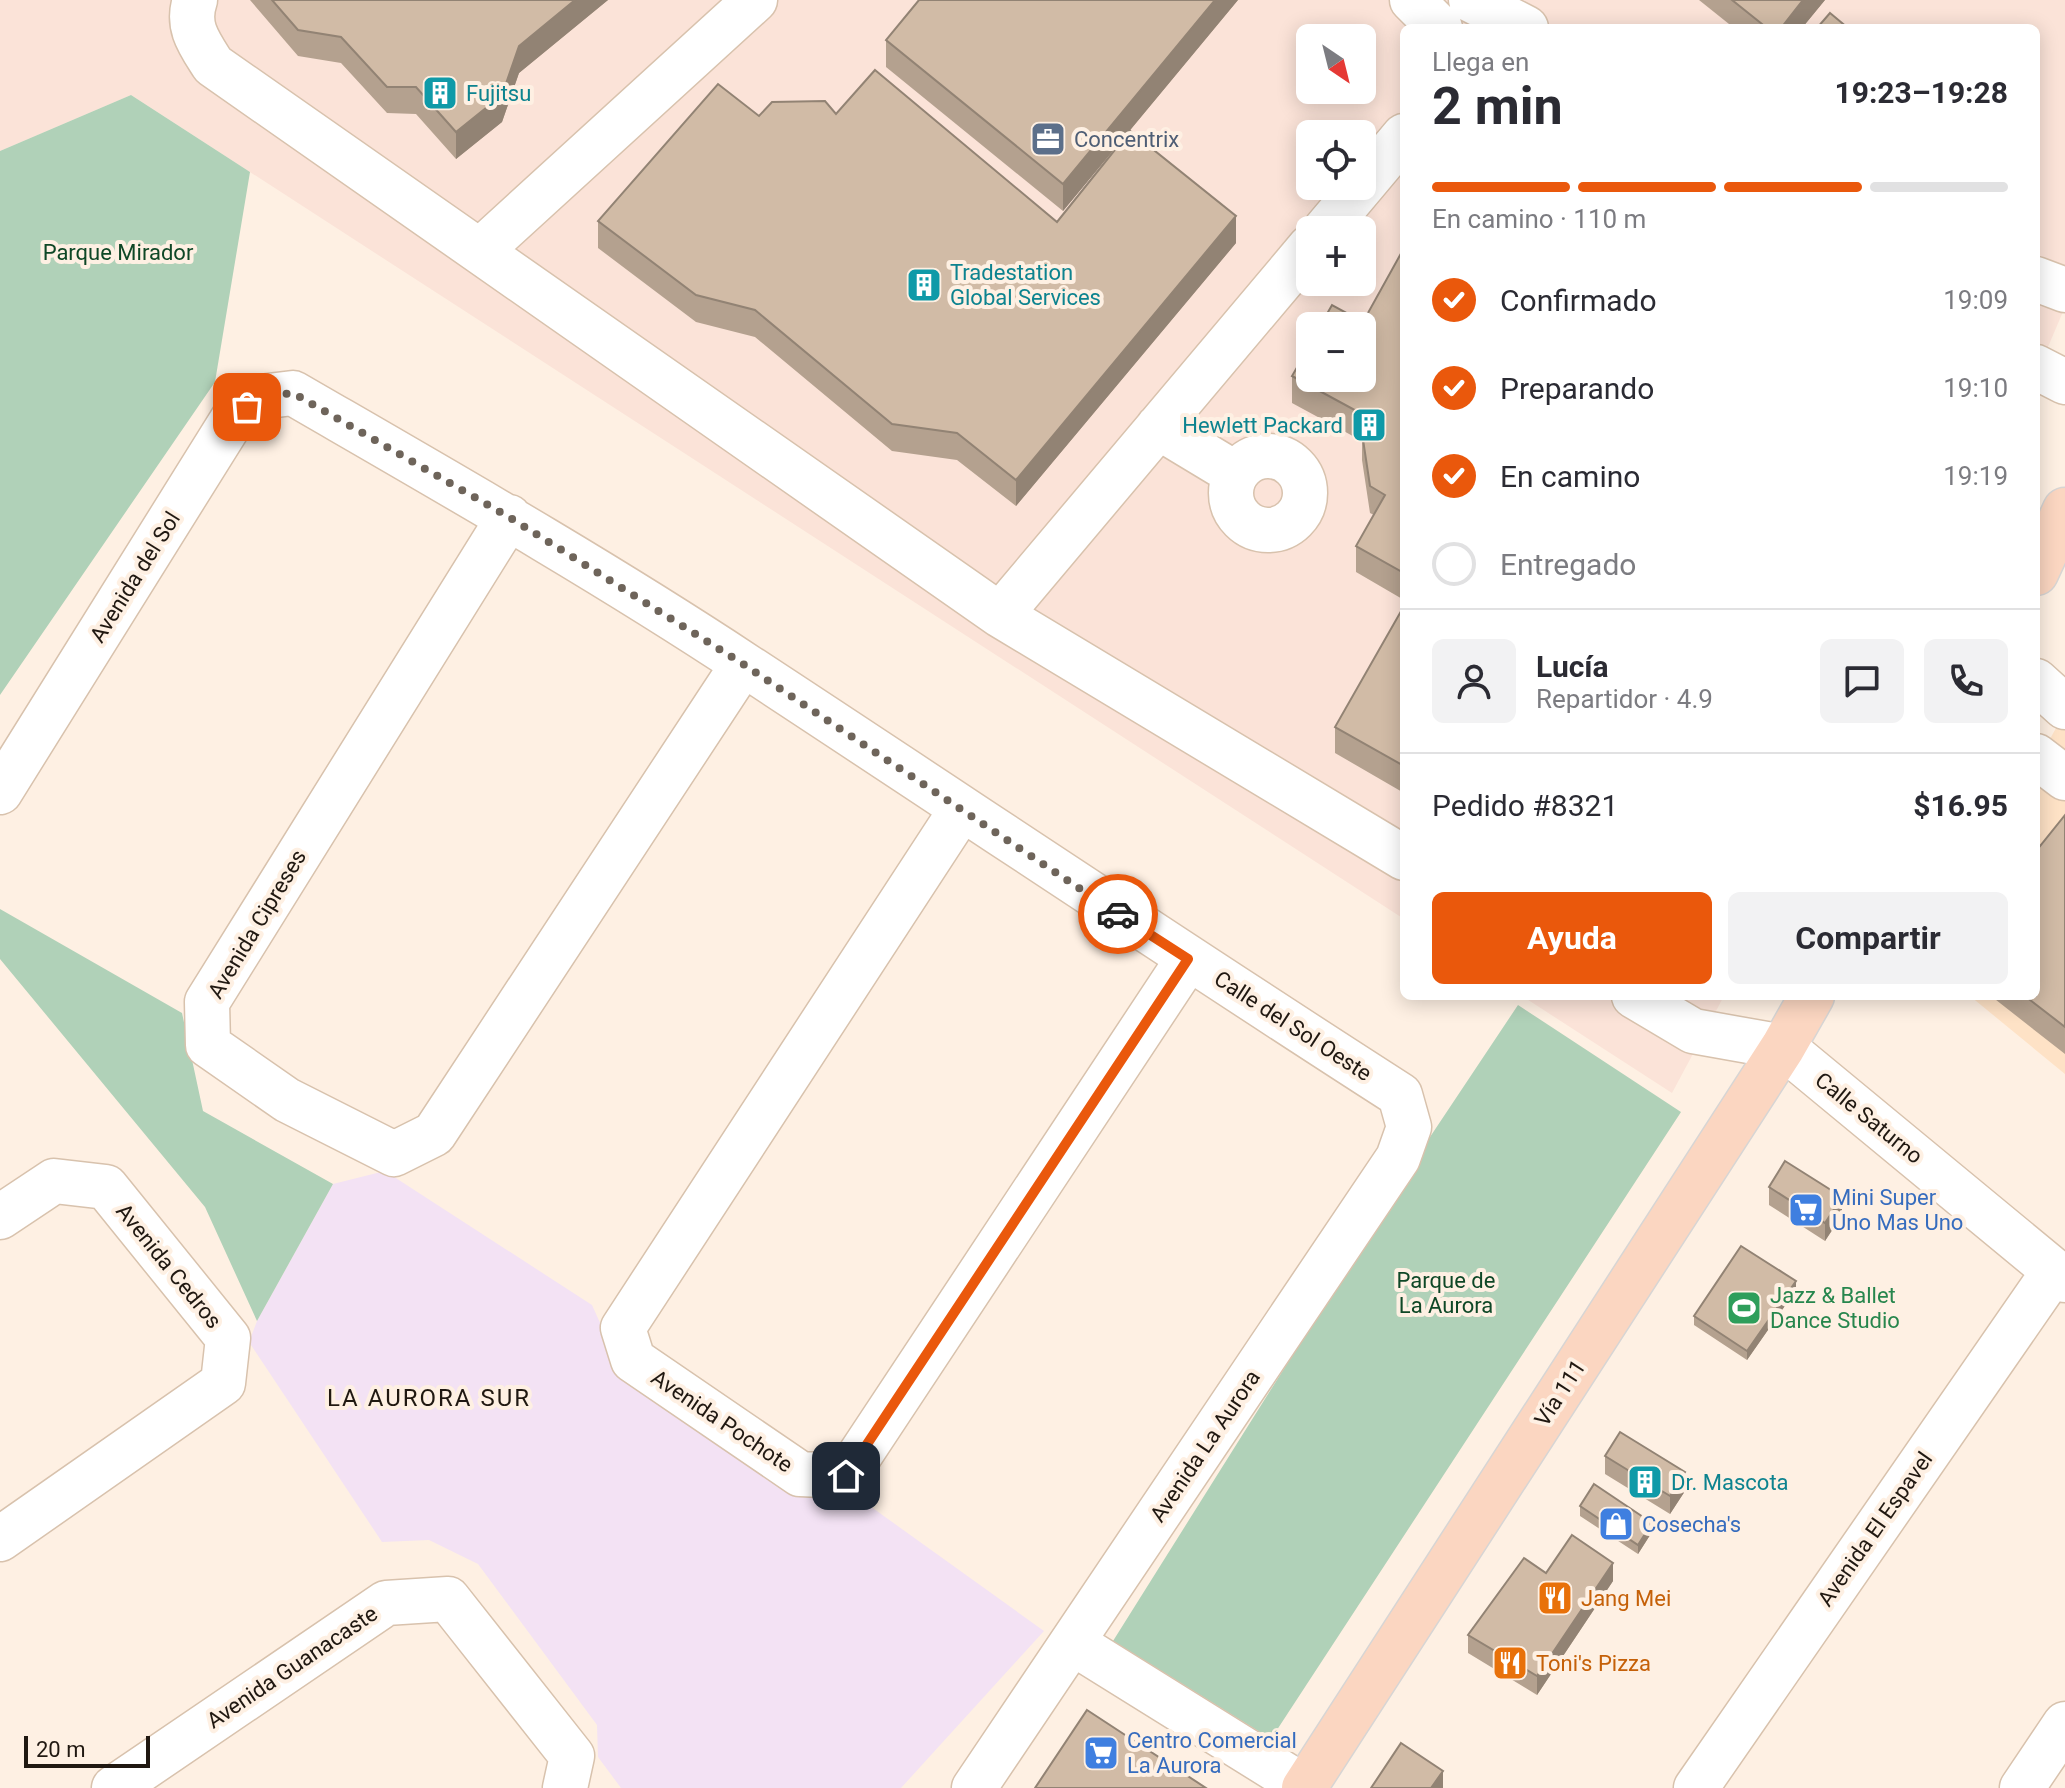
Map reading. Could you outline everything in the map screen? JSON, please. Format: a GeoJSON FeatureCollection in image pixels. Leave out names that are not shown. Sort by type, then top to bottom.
{"type":"FeatureCollection","features":[{"type":"Feature","properties":{"kind":"main road"},"geometry":{"type":"LineString","coordinates":[[2040,564],[2065,510]]}},
{"type":"Feature","properties":{"kind":"main road","name":"Vía 111"},"geometry":{"type":"LineString","coordinates":[[1305,1788],[1783,1047],[1810,1000]]}},
{"type":"Feature","properties":{"kind":"street"},"geometry":{"type":"LineString","coordinates":[[195,0],[189,16],[195,36],[213,65],[1000,615],[1400,856]]}},
{"type":"Feature","properties":{"kind":"street"},"geometry":{"type":"LineString","coordinates":[[481,250],[755,0]]}},
{"type":"Feature","properties":{"kind":"street"},"geometry":{"type":"LineString","coordinates":[[1412,0],[1436,24]]}},
{"type":"Feature","properties":{"kind":"street"},"geometry":{"type":"LineString","coordinates":[[1376,169],[1400,141]]}},
{"type":"Feature","properties":{"kind":"street"},"geometry":{"type":"LineString","coordinates":[[1337,216],[1350,200]]}},
{"type":"Feature","properties":{"kind":"street"},"geometry":{"type":"LineString","coordinates":[[1000,615],[1296,264]]}},
{"type":"Feature","properties":{"kind":"street"},"geometry":{"type":"LineString","coordinates":[[2040,281],[2065,290]]}},
{"type":"Feature","properties":{"kind":"street"},"geometry":{"type":"LineString","coordinates":[[2040,369],[2065,382]]}},
{"type":"Feature","properties":{"kind":"street","name":"Calle del Sol Oeste"},"geometry":{"type":"LineString","coordinates":[[293,393],[509,517],[743,664],[1188,959],[1400,1095]]}},
{"type":"Feature","properties":{"kind":"street","name":"Avenida del Sol"},"geometry":{"type":"LineString","coordinates":[[0,792],[234,417],[260,397],[293,393]]}},
{"type":"Feature","properties":{"kind":"street"},"geometry":{"type":"LineString","coordinates":[[1158,427],[1236,474]]}},
{"type":"Feature","properties":{"kind":"street","name":"Avenida Cipreses"},"geometry":{"type":"LineString","coordinates":[[509,517],[207,1002],[208,1045],[287,1100],[394,1154],[434,1134],[743,664]]}},
{"type":"Feature","properties":{"kind":"street"},"geometry":{"type":"LineString","coordinates":[[2040,685],[2065,707]]}},
{"type":"Feature","properties":{"kind":"street"},"geometry":{"type":"LineString","coordinates":[[2040,759],[2065,778]]}},
{"type":"Feature","properties":{"kind":"street","name":"Avenida Pochote"},"geometry":{"type":"LineString","coordinates":[[961,810],[623,1328],[633,1360],[800,1474],[846,1476],[1188,959]]}},
{"type":"Feature","properties":{"kind":"street"},"geometry":{"type":"LineString","coordinates":[[1650,1000],[1701,1014],[1783,1047]]}},
{"type":"Feature","properties":{"kind":"street","name":"Calle Saturno"},"geometry":{"type":"LineString","coordinates":[[1783,1047],[2060,1275]]}},
{"type":"Feature","properties":{"kind":"street","name":"Avenida La Aurora"},"geometry":{"type":"LineString","coordinates":[[974,1788],[1398,1158],[1409,1127],[1400,1095]]}},
{"type":"Feature","properties":{"kind":"street","name":"Avenida Cedros"},"geometry":{"type":"LineString","coordinates":[[0,1217],[54,1181],[106,1187],[228,1338],[223,1383],[0,1539]]}},
{"type":"Feature","properties":{"kind":"street","name":"Avenida El Espavel"},"geometry":{"type":"LineString","coordinates":[[1696,1788],[2060,1275]]}},
{"type":"Feature","properties":{"kind":"street","name":"Avenida Guanacaste"},"geometry":{"type":"LineString","coordinates":[[114,1788],[386,1603],[448,1599],[572,1756],[565,1788]]}},
{"type":"Feature","properties":{"kind":"street"},"geometry":{"type":"LineString","coordinates":[[1073,1643],[1305,1788]]}},
{"type":"Feature","properties":{"kind":"street"},"geometry":{"type":"LineString","coordinates":[[2022,1788],[2065,1724]]}},
{"type":"Feature","properties":{"kind":"shaded area"},"geometry":{"type":"Polygon","coordinates":[[[0,0],[2065,0],[2065,307],[2040,366],[2040,24],[1400,24],[1400,916],[131,95],[0,151],[0,0]]]}},
{"type":"Feature","properties":{"kind":"shaded area"},"geometry":{"type":"Polygon","coordinates":[[[2065,712],[2065,1074],[1975,1000],[2040,1000],[2040,757],[2065,712]]]}},
{"type":"Feature","properties":{"kind":"shaded area"},"geometry":{"type":"Polygon","coordinates":[[[1528,1000],[1722,1000],[1672,1093],[1528,1000]]]}},
{"type":"Feature","properties":{"kind":"shaded area"},"geometry":{"type":"Polygon","coordinates":[[[385,1171],[592,1305],[623,1374],[849,1491],[1044,1631],[901,1788],[621,1788],[598,1757],[597,1725],[478,1564],[429,1540],[382,1542],[249,1342],[257,1321],[333,1184],[385,1171]]]}},
{"type":"Feature","properties":{"kind":"green space","name":"Parque Mirador"},"geometry":{"type":"Polygon","coordinates":[[[131,95],[250,172],[215,382],[0,695],[0,151],[131,95]]]}},
{"type":"Feature","properties":{"kind":"green space"},"geometry":{"type":"Polygon","coordinates":[[[0,909],[182,1013],[203,1111],[333,1184],[257,1321],[205,1207],[0,959],[0,909]]]}},
{"type":"Feature","properties":{"kind":"green space","name":"Parque de La Aurora"},"geometry":{"type":"Polygon","coordinates":[[[1518,1005],[1681,1112],[1271,1739],[1113,1641],[1420,1152],[1518,1005]]]}},
{"type":"Feature","properties":{"kind":"building","name":"Fujitsu"},"geometry":{"type":"Polygon","coordinates":[[[272,0],[575,0],[519,46],[502,95],[456,132],[416,87],[387,87],[341,37],[298,30],[272,0]]]}},
{"type":"Feature","properties":{"kind":"building","name":"Concentrix"},"geometry":{"type":"Polygon","coordinates":[[[919,0],[1215,0],[1063,184],[886,40],[919,0]]]}},
{"type":"Feature","properties":{"kind":"building"},"geometry":{"type":"Polygon","coordinates":[[[1732,0],[1803,0],[1784,24],[1762,24],[1732,0]]]}},
{"type":"Feature","properties":{"kind":"building"},"geometry":{"type":"Polygon","coordinates":[[[1830,13],[1843,24],[1820,24],[1830,13]]]}},
{"type":"Feature","properties":{"kind":"building","name":"Tradestation Global Services"},"geometry":{"type":"Polygon","coordinates":[[[875,70],[1057,222],[1130,131],[1236,216],[1016,480],[957,433],[892,424],[755,310],[696,295],[598,221],[718,84],[759,116],[772,102],[825,101],[836,114],[875,70]]]}},
{"type":"Feature","properties":{"kind":"building"},"geometry":{"type":"Polygon","coordinates":[[[1400,255],[1400,571],[1356,546],[1385,495],[1370,486],[1362,433],[1375,421],[1322,392],[1376,392],[1376,312],[1369,312],[1400,255]]]}},
{"type":"Feature","properties":{"kind":"building"},"geometry":{"type":"Polygon","coordinates":[[[1332,305],[1345,312],[1328,312],[1332,305]]]}},
{"type":"Feature","properties":{"kind":"building"},"geometry":{"type":"Polygon","coordinates":[[[1400,613],[1400,764],[1335,727],[1400,613]]]}},
{"type":"Feature","properties":{"kind":"building"},"geometry":{"type":"Polygon","coordinates":[[[2065,815],[2065,1027],[2030,1000],[2040,1000],[2040,846],[2065,815]]]}},
{"type":"Feature","properties":{"kind":"building"},"geometry":{"type":"Polygon","coordinates":[[[1785,1161],[1842,1197],[1825,1223],[1769,1187],[1785,1161]]]}},
{"type":"Feature","properties":{"kind":"building"},"geometry":{"type":"Polygon","coordinates":[[[1741,1246],[1796,1281],[1747,1351],[1694,1316],[1741,1246]]]}},
{"type":"Feature","properties":{"kind":"building"},"geometry":{"type":"Polygon","coordinates":[[[1620,1432],[1685,1472],[1670,1496],[1605,1456],[1620,1432]]]}},
{"type":"Feature","properties":{"kind":"building","name":"Cosecha's"},"geometry":{"type":"Polygon","coordinates":[[[1594,1484],[1652,1523],[1638,1545],[1580,1506],[1594,1484]]]}},
{"type":"Feature","properties":{"kind":"building"},"geometry":{"type":"Polygon","coordinates":[[[1572,1535],[1613,1563],[1537,1676],[1468,1635],[1524,1558],[1546,1573],[1572,1535]]]}},
{"type":"Feature","properties":{"kind":"building","name":"Centro Comercial La Aurora"},"geometry":{"type":"Polygon","coordinates":[[[1087,1710],[1206,1788],[1035,1788],[1087,1710]]]}},
{"type":"Feature","properties":{"kind":"building"},"geometry":{"type":"Polygon","coordinates":[[[1401,1743],[1443,1771],[1431,1788],[1371,1788],[1401,1743]]]}},
{"type":"Feature","properties":{"kind":"way so far"},"geometry":{"type":"LineString","coordinates":[[247,407],[260,397],[293,393],[509,517],[743,664],[1118,914]]}},
{"type":"Feature","properties":{"kind":"place","name":"Fujitsu"},"geometry":{"type":"Point","coordinates":[440,93]}},
{"type":"Feature","properties":{"kind":"place","name":"Concentrix"},"geometry":{"type":"Point","coordinates":[1048,139]}},
{"type":"Feature","properties":{"kind":"place","name":"Tradestation Global Services"},"geometry":{"type":"Point","coordinates":[924,285]}},
{"type":"Feature","properties":{"kind":"place","name":"Hewlett Packard"},"geometry":{"type":"Point","coordinates":[1369,425]}},
{"type":"Feature","properties":{"kind":"place","name":"Mini Super Uno Mas Uno"},"geometry":{"type":"Point","coordinates":[1806,1210]}},
{"type":"Feature","properties":{"kind":"place","name":"Jazz & Ballet Dance Studio"},"geometry":{"type":"Point","coordinates":[1744,1308]}},
{"type":"Feature","properties":{"kind":"place","name":"Dr. Mascota"},"geometry":{"type":"Point","coordinates":[1645,1482]}},
{"type":"Feature","properties":{"kind":"place","name":"Cosecha's"},"geometry":{"type":"Point","coordinates":[1616,1524]}},
{"type":"Feature","properties":{"kind":"place","name":"Jang Mei"},"geometry":{"type":"Point","coordinates":[1555,1598]}},
{"type":"Feature","properties":{"kind":"place","name":"Toni's Pizza"},"geometry":{"type":"Point","coordinates":[1510,1663]}},
{"type":"Feature","properties":{"kind":"place","name":"Centro Comercial La Aurora"},"geometry":{"type":"Point","coordinates":[1101,1753]}},
{"type":"Feature","properties":{"kind":"district","name":"LA AURORA SUR"},"geometry":{"type":"Point","coordinates":[429,1398]}},
{"type":"Feature","properties":{"kind":"route"},"geometry":{"type":"LineString","coordinates":[[846,1476],[1188,959],[1118,914]]}}]}
